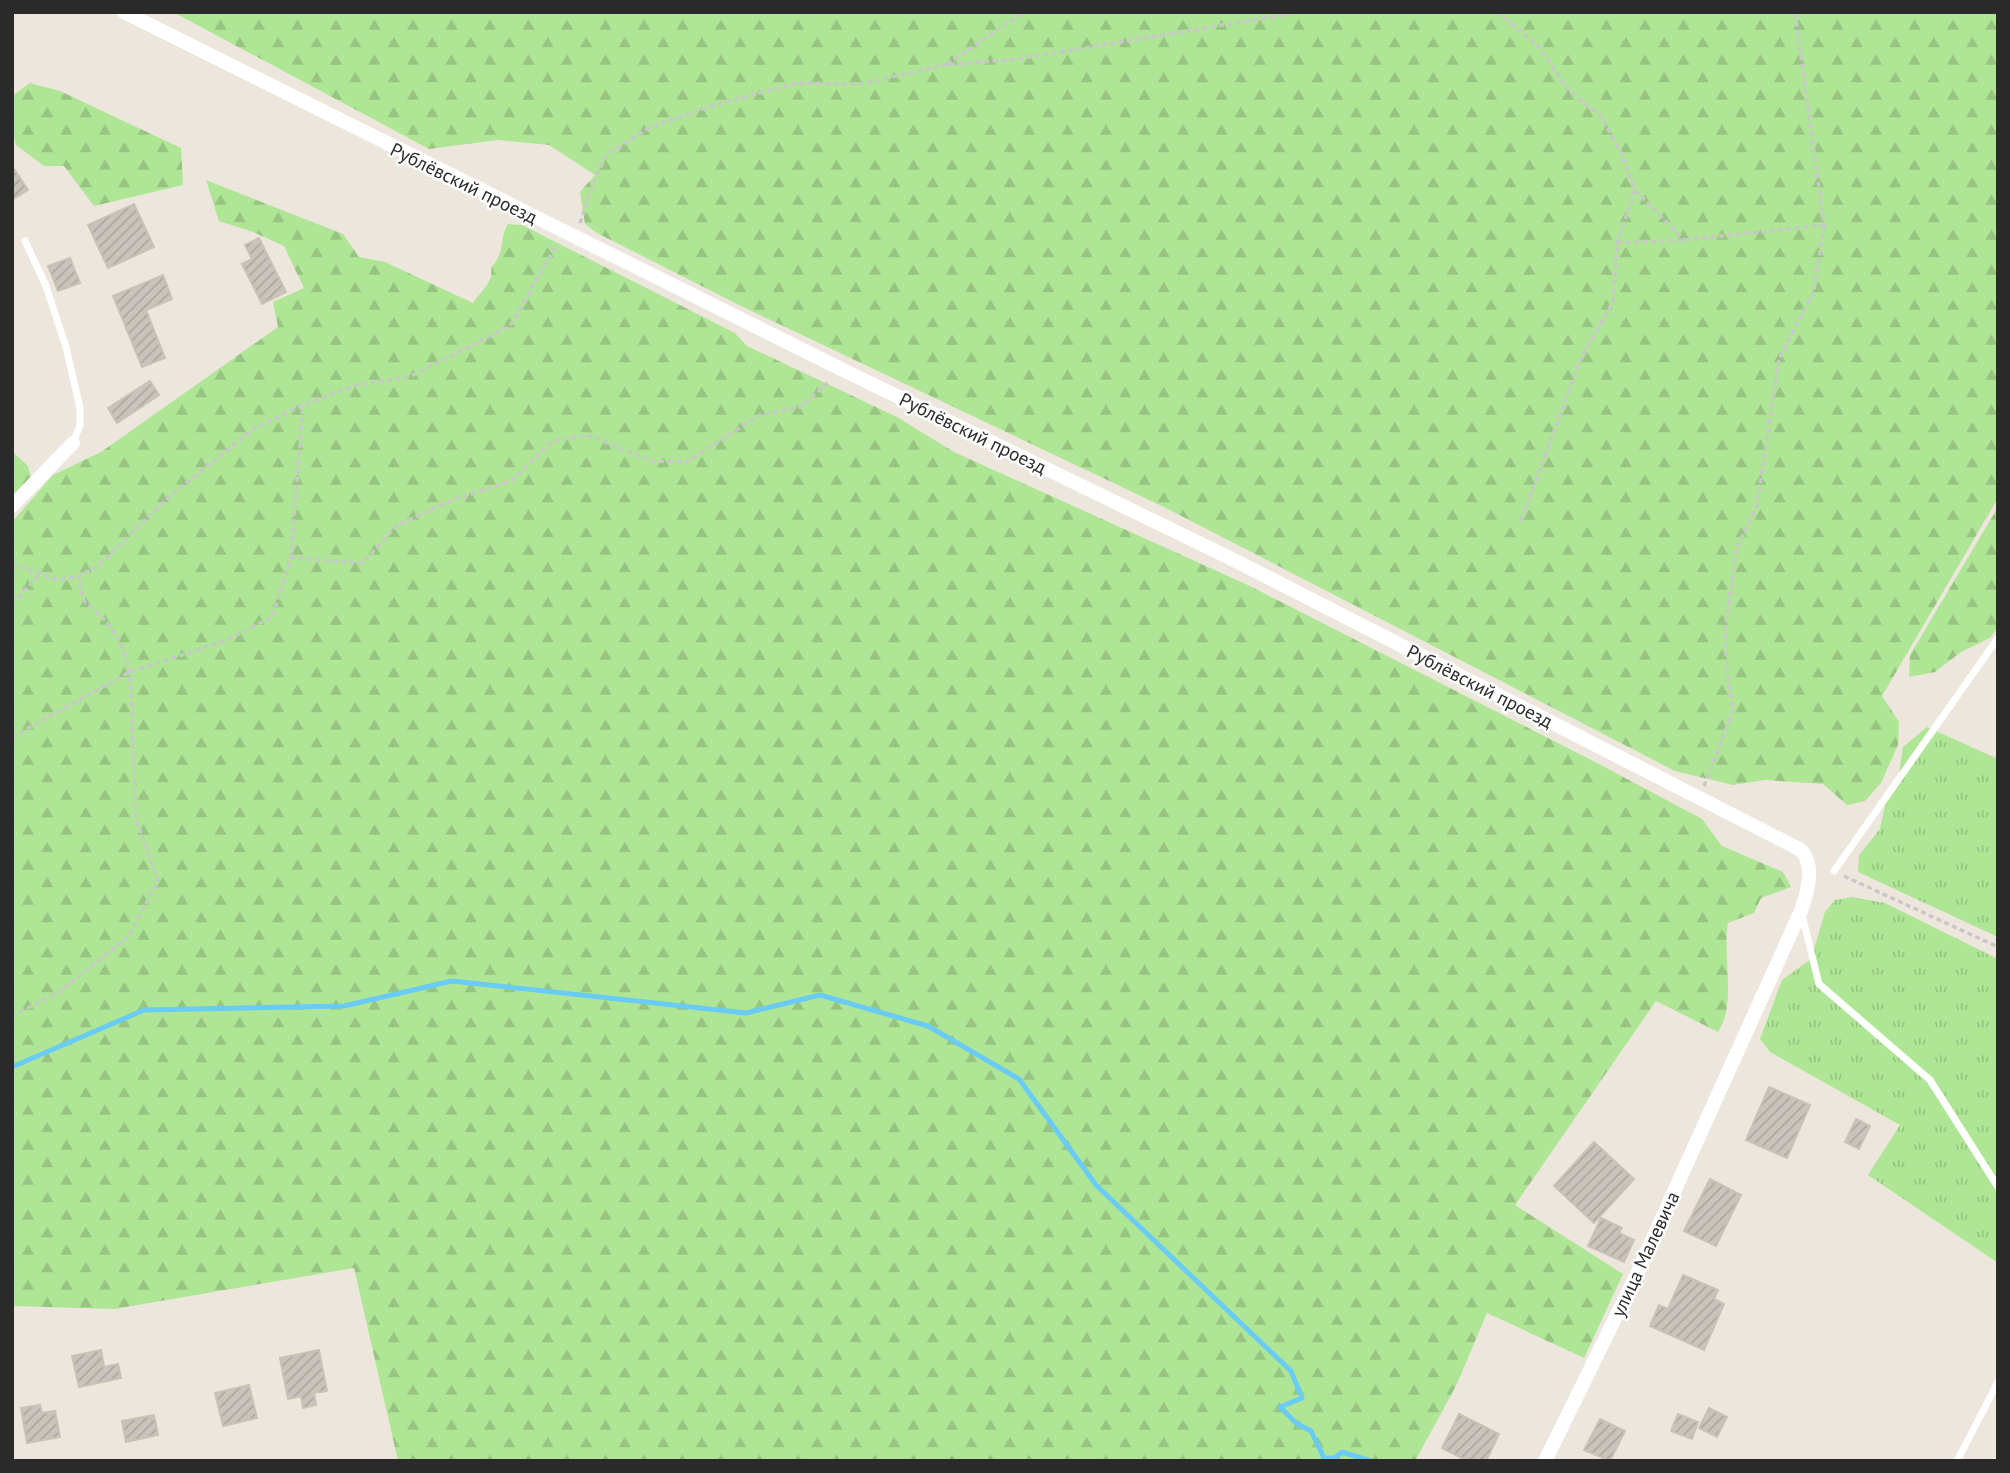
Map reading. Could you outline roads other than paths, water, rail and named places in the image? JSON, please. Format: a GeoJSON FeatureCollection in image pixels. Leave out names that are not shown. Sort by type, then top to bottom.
{"type":"FeatureCollection","features":[{"type":"Feature","properties":{"kind":"street","name":"Рублёвский проезд"},"geometry":{"type":"LineString","coordinates":[[124,12],[564,233],[1232,559],[1801,850],[1808,858],[1810,868],[1801,911],[1741,1045]]}},
{"type":"Feature","properties":{"kind":"street"},"geometry":{"type":"LineString","coordinates":[[12,506],[73,443]]}},
{"type":"Feature","properties":{"kind":"street","name":"улица Малевича"},"geometry":{"type":"LineString","coordinates":[[1545,1461],[1634,1280],[1741,1045]]}},
{"type":"Feature","properties":{"kind":"lane"},"geometry":{"type":"LineString","coordinates":[[25,242],[57,314],[68,357],[80,408],[80,425],[73,443]]}},
{"type":"Feature","properties":{"kind":"lane"},"geometry":{"type":"LineString","coordinates":[[1834,871],[1998,638]]}},
{"type":"Feature","properties":{"kind":"lane"},"geometry":{"type":"LineString","coordinates":[[1801,911],[1819,984],[1930,1080],[1998,1187]]}},
{"type":"Feature","properties":{"kind":"lane"},"geometry":{"type":"LineString","coordinates":[[1957,1461],[1998,1382]]}},
{"type":"Feature","properties":{"kind":"waterway"},"geometry":{"type":"LineString","coordinates":[[12,1067],[144,1010],[344,1006],[452,981],[746,1013],[820,995],[928,1026],[1019,1079],[1096,1185],[1291,1371],[1302,1398],[1280,1407],[1296,1423],[1311,1431],[1324,1458],[1335,1458],[1342,1452],[1371,1461]]}}]}
